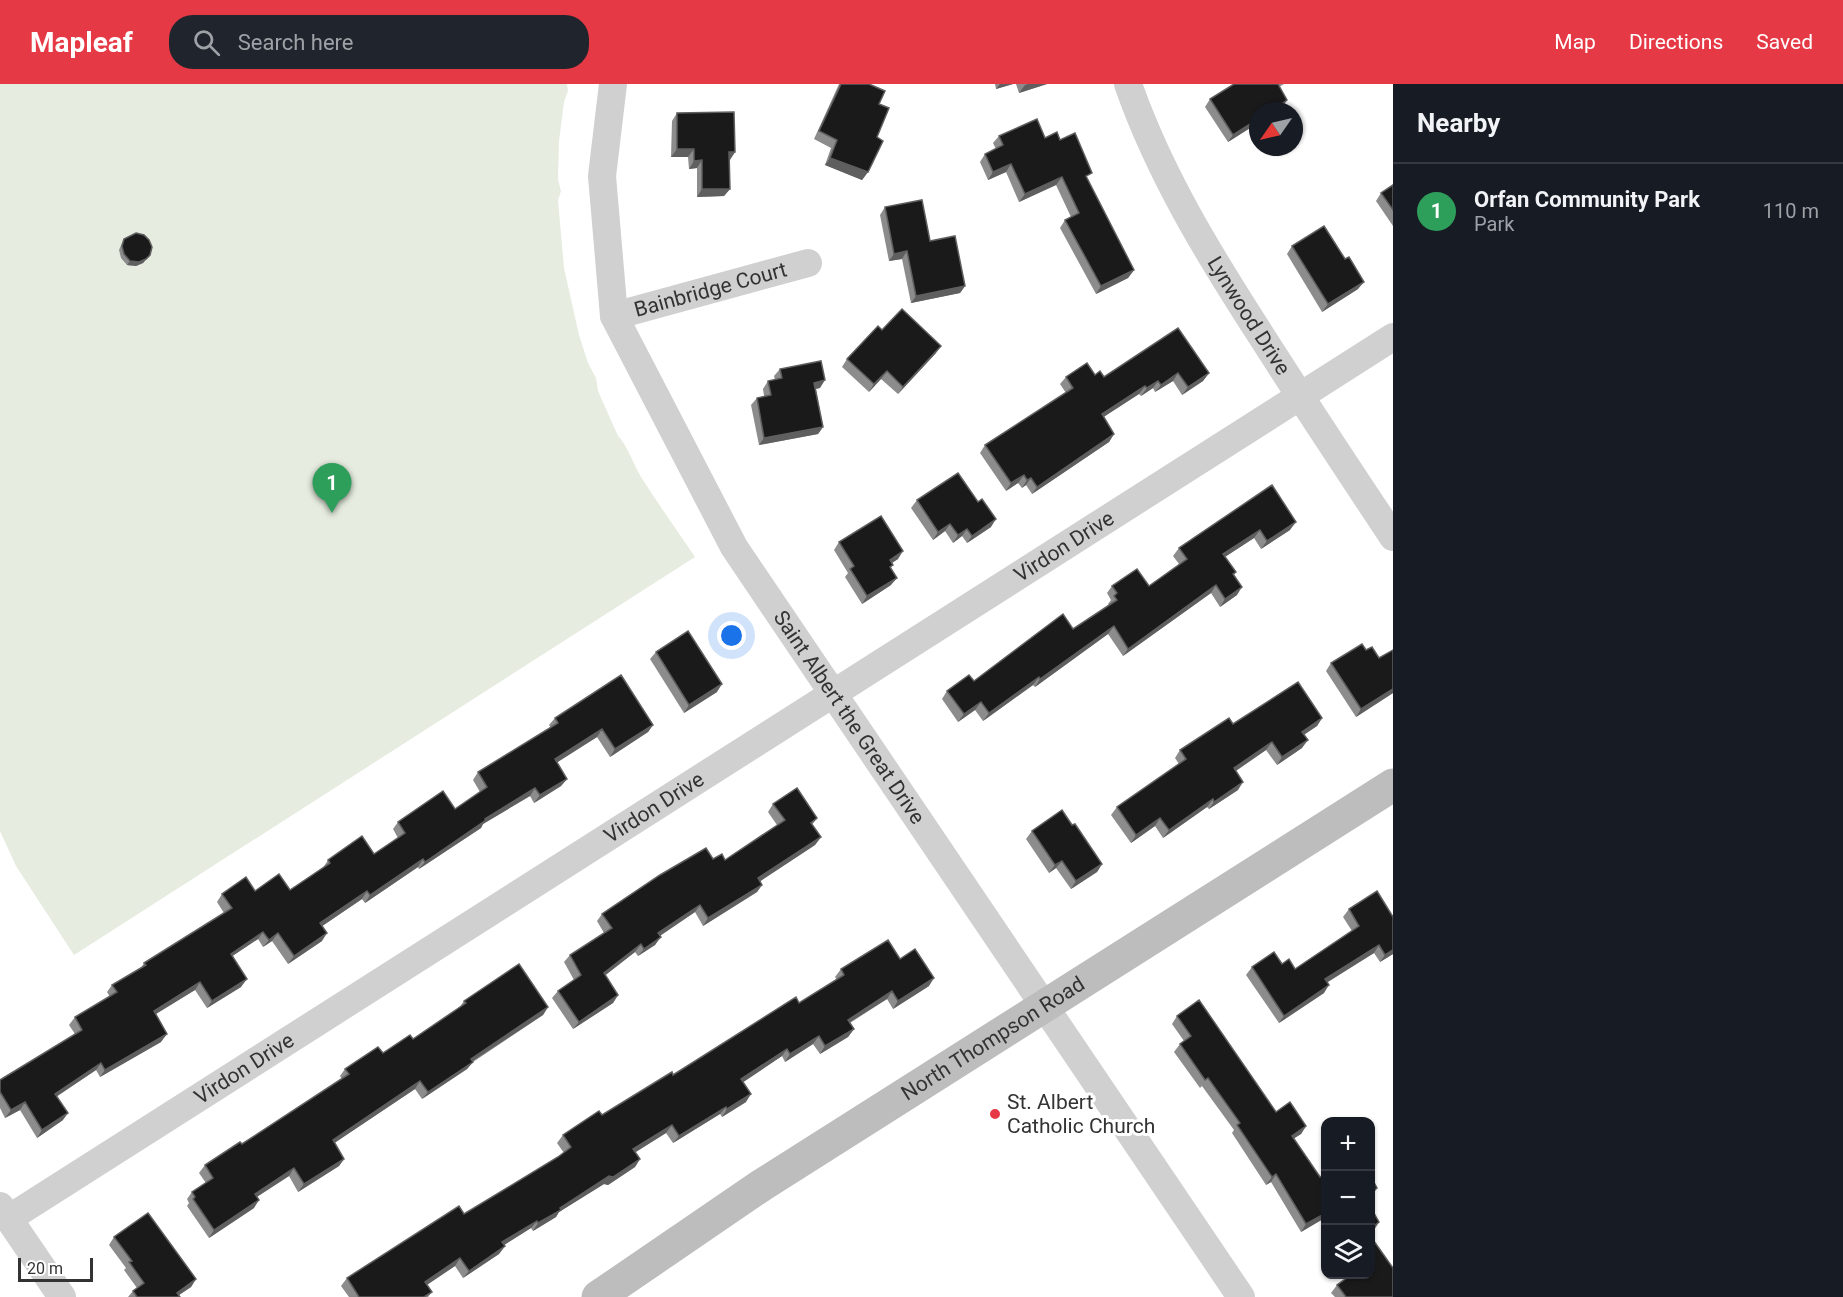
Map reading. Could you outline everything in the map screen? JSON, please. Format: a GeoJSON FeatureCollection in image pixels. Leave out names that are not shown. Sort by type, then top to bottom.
{"type":"FeatureCollection","features":[{"type":"Feature","properties":{"kind":"street","name":"Saint Albert the Great Drive"},"geometry":{"type":"LineString","coordinates":[[614,84],[602,176],[614,316],[734,547],[1241,1297]]}},
{"type":"Feature","properties":{"kind":"street","name":"Lynwood Drive"},"geometry":{"type":"LineString","coordinates":[[1128,84],[1143,129],[1180,202],[1223,277],[1393,537]]}},
{"type":"Feature","properties":{"kind":"street","name":"Bainbridge Court"},"geometry":{"type":"LineString","coordinates":[[614,316],[808,263]]}},
{"type":"Feature","properties":{"kind":"street","name":"Virdon Drive"},"geometry":{"type":"LineString","coordinates":[[4,1213],[832,694],[1393,337]]}},
{"type":"Feature","properties":{"kind":"street","name":"North Thompson Road"},"geometry":{"type":"LineString","coordinates":[[598,1297],[762,1185],[1393,785]]}},
{"type":"Feature","properties":{"kind":"street"},"geometry":{"type":"LineString","coordinates":[[4,1213],[62,1297]]}},
{"type":"Feature","properties":{"kind":"shaded area"},"geometry":{"type":"Polygon","coordinates":[[[0,84],[567,84],[568,91],[564,102],[559,141],[558,180],[561,191],[558,200],[564,268],[579,335],[588,363],[596,378],[598,391],[618,436],[641,477],[695,557],[74,955],[16,866],[0,831],[0,84]]]}},
{"type":"Feature","properties":{"kind":"building"},"geometry":{"type":"Polygon","coordinates":[[[841,84],[869,84],[885,91],[879,104],[889,108],[877,137],[883,141],[868,172],[830,158],[837,140],[819,131],[841,84]]]}},
{"type":"Feature","properties":{"kind":"building"},"geometry":{"type":"Polygon","coordinates":[[[1234,84],[1278,84],[1287,100],[1284,102],[1249,102],[1249,125],[1233,135],[1210,99],[1234,84]]]}},
{"type":"Feature","properties":{"kind":"building"},"geometry":{"type":"Polygon","coordinates":[[[734,112],[735,152],[729,152],[730,189],[702,189],[702,160],[694,161],[694,149],[677,149],[677,113],[734,112]]]}},
{"type":"Feature","properties":{"kind":"building"},"geometry":{"type":"Polygon","coordinates":[[[1037,119],[1045,138],[1057,132],[1060,140],[1075,133],[1092,173],[1086,176],[1134,270],[1101,286],[1065,220],[1079,213],[1062,177],[1025,194],[1011,164],[993,172],[985,154],[1003,145],[999,136],[1037,119]]]}},
{"type":"Feature","properties":{"kind":"building"},"geometry":{"type":"Polygon","coordinates":[[[1393,185],[1393,210],[1381,193],[1393,185]]]}},
{"type":"Feature","properties":{"kind":"building"},"geometry":{"type":"Polygon","coordinates":[[[922,200],[930,241],[955,236],[965,286],[916,296],[907,251],[894,254],[885,207],[922,200]]]}},
{"type":"Feature","properties":{"kind":"building"},"geometry":{"type":"Polygon","coordinates":[[[1324,226],[1345,259],[1349,257],[1364,282],[1328,304],[1292,246],[1324,226]]]}},
{"type":"Feature","properties":{"kind":"building"},"geometry":{"type":"Polygon","coordinates":[[[136,233],[144,235],[152,247],[150,255],[139,262],[130,261],[124,254],[122,246],[124,239],[136,233]]]}},
{"type":"Feature","properties":{"kind":"building"},"geometry":{"type":"Polygon","coordinates":[[[902,309],[941,346],[903,387],[887,371],[874,384],[847,359],[878,326],[882,330],[902,309]]]}},
{"type":"Feature","properties":{"kind":"building"},"geometry":{"type":"Polygon","coordinates":[[[1178,328],[1209,373],[1188,387],[1178,373],[1161,385],[1158,381],[1147,388],[1145,386],[1102,414],[1114,434],[1037,487],[1031,478],[1027,480],[1024,475],[1011,483],[985,445],[1073,388],[1066,377],[1087,363],[1095,375],[1100,371],[1104,377],[1178,328]]]}},
{"type":"Feature","properties":{"kind":"building"},"geometry":{"type":"Polygon","coordinates":[[[821,361],[825,380],[814,383],[823,427],[764,438],[757,398],[771,395],[768,381],[782,378],[780,369],[821,361]]]}},
{"type":"Feature","properties":{"kind":"building"},"geometry":{"type":"Polygon","coordinates":[[[958,473],[978,502],[982,499],[996,519],[972,536],[967,529],[958,535],[950,524],[938,532],[917,500],[958,473]]]}},
{"type":"Feature","properties":{"kind":"building"},"geometry":{"type":"Polygon","coordinates":[[[1272,485],[1296,522],[1267,541],[1260,530],[1223,554],[1236,572],[1233,574],[1242,587],[1225,599],[1216,585],[1128,649],[1114,626],[989,713],[981,702],[964,714],[947,691],[969,675],[974,681],[1063,614],[1073,629],[1117,600],[1114,596],[1117,593],[1112,586],[1137,569],[1149,586],[1187,559],[1179,548],[1272,485]]]}},
{"type":"Feature","properties":{"kind":"building"},"geometry":{"type":"Polygon","coordinates":[[[881,516],[903,551],[890,560],[893,565],[890,567],[897,578],[867,596],[850,569],[854,566],[839,542],[881,516]]]}},
{"type":"Feature","properties":{"kind":"building"},"geometry":{"type":"Polygon","coordinates":[[[688,631],[722,684],[689,705],[656,652],[688,631]]]}},
{"type":"Feature","properties":{"kind":"building"},"geometry":{"type":"Polygon","coordinates":[[[1362,644],[1366,650],[1372,647],[1379,658],[1393,650],[1393,689],[1361,709],[1331,663],[1362,644]]]}},
{"type":"Feature","properties":{"kind":"building"},"geometry":{"type":"Polygon","coordinates":[[[621,675],[653,725],[615,749],[602,729],[555,759],[567,779],[540,795],[535,788],[485,819],[425,862],[423,859],[370,895],[367,891],[320,923],[327,933],[294,956],[278,933],[269,940],[263,932],[231,954],[247,979],[212,1001],[200,982],[154,1011],[167,1034],[105,1070],[101,1063],[55,1094],[68,1113],[42,1130],[25,1102],[11,1110],[0,1092],[0,1080],[82,1030],[75,1017],[117,992],[112,985],[232,908],[222,894],[246,877],[255,891],[279,874],[290,890],[330,863],[328,860],[362,836],[374,854],[405,833],[398,822],[443,791],[455,809],[487,787],[478,772],[558,723],[555,718],[621,675]]]}},
{"type":"Feature","properties":{"kind":"building"},"geometry":{"type":"Polygon","coordinates":[[[1298,682],[1322,718],[1302,732],[1308,740],[1282,757],[1272,742],[1234,768],[1243,782],[1214,802],[1213,799],[1169,830],[1160,818],[1136,835],[1117,807],[1186,759],[1180,750],[1229,718],[1233,724],[1298,682]]]}},
{"type":"Feature","properties":{"kind":"building"},"geometry":{"type":"Polygon","coordinates":[[[797,788],[817,818],[811,823],[821,837],[758,878],[762,885],[708,918],[700,905],[658,933],[661,937],[644,949],[641,944],[604,973],[618,995],[579,1022],[558,991],[581,975],[570,955],[612,928],[602,914],[660,875],[706,848],[713,859],[722,854],[725,860],[785,820],[773,804],[797,788]]]}},
{"type":"Feature","properties":{"kind":"building"},"geometry":{"type":"Polygon","coordinates":[[[1062,810],[1072,825],[1075,824],[1102,864],[1076,881],[1062,861],[1055,865],[1032,831],[1062,810]]]}},
{"type":"Feature","properties":{"kind":"building"},"geometry":{"type":"Polygon","coordinates":[[[1377,891],[1393,917],[1393,950],[1385,955],[1379,945],[1325,979],[1329,985],[1284,1016],[1252,967],[1274,952],[1282,964],[1289,959],[1295,969],[1359,926],[1349,909],[1377,891]]]}},
{"type":"Feature","properties":{"kind":"building"},"geometry":{"type":"Polygon","coordinates":[[[888,940],[900,959],[915,949],[934,978],[898,1001],[892,991],[848,1020],[854,1029],[825,1046],[819,1036],[790,1054],[787,1049],[741,1079],[751,1094],[679,1136],[672,1125],[633,1149],[640,1159],[613,1177],[609,1176],[560,1208],[561,1210],[502,1242],[505,1246],[469,1271],[460,1258],[425,1282],[432,1292],[424,1297],[359,1297],[347,1278],[459,1206],[464,1214],[558,1157],[571,1147],[563,1135],[599,1111],[602,1115],[672,1072],[673,1075],[796,997],[799,1003],[844,975],[841,969],[888,940]]]}},
{"type":"Feature","properties":{"kind":"building"},"geometry":{"type":"Polygon","coordinates":[[[519,964],[548,1007],[471,1059],[473,1062],[428,1092],[420,1081],[333,1140],[344,1159],[304,1184],[294,1168],[255,1194],[259,1200],[214,1230],[193,1199],[195,1197],[192,1192],[213,1178],[205,1165],[240,1142],[242,1144],[349,1074],[345,1069],[378,1047],[383,1053],[410,1035],[413,1039],[519,964]]]}},
{"type":"Feature","properties":{"kind":"building"},"geometry":{"type":"Polygon","coordinates":[[[1199,1000],[1276,1112],[1290,1102],[1306,1126],[1292,1136],[1321,1176],[1321,1216],[1306,1224],[1276,1174],[1272,1177],[1237,1125],[1240,1123],[1208,1078],[1205,1080],[1180,1044],[1191,1036],[1177,1016],[1199,1000]]]}},
{"type":"Feature","properties":{"kind":"building"},"geometry":{"type":"Polygon","coordinates":[[[148,1213],[196,1279],[177,1293],[180,1297],[137,1297],[133,1291],[144,1283],[129,1262],[132,1261],[114,1237],[148,1213]]]}},
{"type":"Feature","properties":{"kind":"building"},"geometry":{"type":"Polygon","coordinates":[[[1375,1243],[1393,1268],[1393,1297],[1346,1297],[1337,1285],[1345,1279],[1375,1279],[1375,1243]]]}},
{"type":"Feature","properties":{"kind":"place","name":"Orfan Community Park"},"geometry":{"type":"Point","coordinates":[332,513]}},
{"type":"Feature","properties":{"kind":"place","name":"St. Albert Catholic Church"},"geometry":{"type":"Point","coordinates":[995,1114]}}]}
